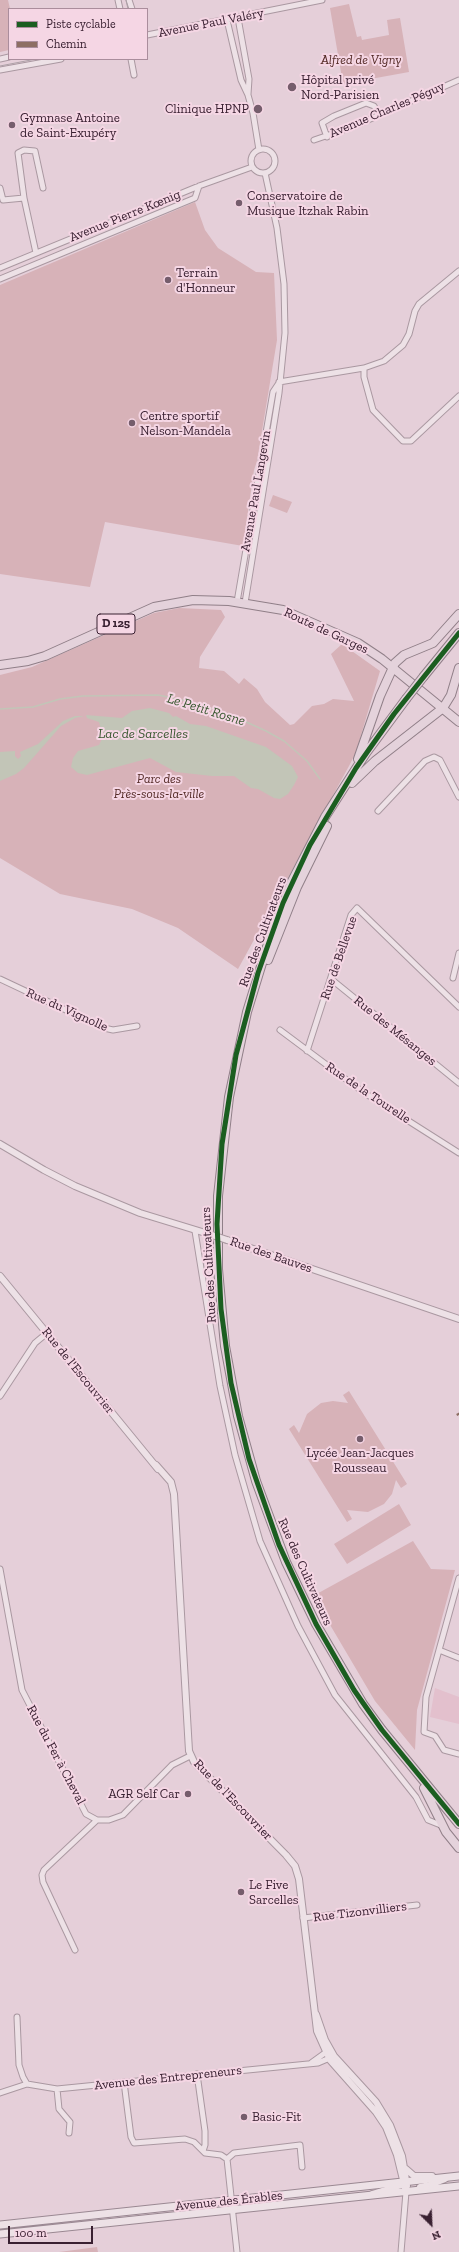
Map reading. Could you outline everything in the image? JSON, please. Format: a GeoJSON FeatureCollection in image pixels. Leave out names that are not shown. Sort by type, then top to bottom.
{"type":"FeatureCollection","features":[{"type":"Feature","properties":{"kind":"main road","name":"D 125"},"geometry":{"type":"LineString","coordinates":[[0,665],[28,661],[45,656],[154,607],[193,600],[241,602]]}},
{"type":"Feature","properties":{"kind":"main road","name":"Route de Garges"},"geometry":{"type":"LineString","coordinates":[[241,602],[283,610],[358,643],[393,667],[459,722]]}},
{"type":"Feature","properties":{"kind":"main road"},"geometry":{"type":"LineString","coordinates":[[356,768],[375,709],[393,667],[400,657],[433,643],[459,614]]}},
{"type":"Feature","properties":{"kind":"main road","name":"Rue des Cultivateurs"},"geometry":{"type":"LineString","coordinates":[[457,1821],[371,1716],[332,1655],[296,1584],[270,1524],[249,1459],[234,1396],[223,1328],[218,1263],[217,1212],[222,1144],[232,1076],[247,1012],[270,937],[292,880],[323,822],[356,768],[459,633]]}},
{"type":"Feature","properties":{"kind":"main road","name":"Rue des Cultivateurs"},"geometry":{"type":"LineString","coordinates":[[425,678],[459,638]]}},
{"type":"Feature","properties":{"kind":"main road"},"geometry":{"type":"LineString","coordinates":[[352,783],[375,761],[443,708],[452,695],[459,668]]}},
{"type":"Feature","properties":{"kind":"main road","name":"Rue des Cultivateurs"},"geometry":{"type":"LineString","coordinates":[[397,1748],[348,1672],[292,1565],[273,1515],[253,1454],[238,1391],[226,1307],[222,1212],[225,1161],[234,1098],[252,1014],[277,937],[297,887],[327,825],[352,783],[408,700]]}},
{"type":"Feature","properties":{"kind":"main road"},"geometry":{"type":"LineString","coordinates":[[404,1757],[432,1801],[443,1826],[459,1848]]}},
{"type":"Feature","properties":{"kind":"main road","name":"Avenue des Érables"},"geometry":{"type":"LineString","coordinates":[[0,2225],[231,2200],[405,2185],[459,2176]]}},
{"type":"Feature","properties":{"kind":"main road","name":"Avenue des Érables"},"geometry":{"type":"LineString","coordinates":[[0,2234],[366,2197],[405,2185],[459,2186]]}},
{"type":"Feature","properties":{"kind":"street","name":"Avenue Paul Valéry"},"geometry":{"type":"LineString","coordinates":[[148,35],[238,18],[301,2],[322,0]]}},
{"type":"Feature","properties":{"kind":"street"},"geometry":{"type":"LineString","coordinates":[[238,18],[248,78],[248,95],[260,150]]}},
{"type":"Feature","properties":{"kind":"street"},"geometry":{"type":"LineString","coordinates":[[227,20],[241,80],[248,95]]}},
{"type":"Feature","properties":{"kind":"street"},"geometry":{"type":"LineString","coordinates":[[0,70],[55,60]]}},
{"type":"Feature","properties":{"kind":"street"},"geometry":{"type":"LineString","coordinates":[[131,60],[134,76]]}},
{"type":"Feature","properties":{"kind":"street","name":"Avenue Charles Péguy"},"geometry":{"type":"LineString","coordinates":[[314,140],[327,136],[459,80]]}},
{"type":"Feature","properties":{"kind":"street"},"geometry":{"type":"LineString","coordinates":[[327,136],[322,123],[334,116],[366,103],[374,106],[379,114]]}},
{"type":"Feature","properties":{"kind":"street"},"geometry":{"type":"LineString","coordinates":[[36,253],[24,198],[18,153],[24,150],[35,151],[43,188]]}},
{"type":"Feature","properties":{"kind":"street"},"geometry":{"type":"LineString","coordinates":[[260,150],[270,152],[274,158],[274,165],[265,173],[258,172],[252,167],[252,156],[260,150]]}},
{"type":"Feature","properties":{"kind":"street"},"geometry":{"type":"LineString","coordinates":[[274,158],[279,155]]}},
{"type":"Feature","properties":{"kind":"street","name":"Avenue Pierre Kœnig"},"geometry":{"type":"LineString","coordinates":[[0,268],[199,186],[252,167]]}},
{"type":"Feature","properties":{"kind":"street","name":"Avenue Paul Langevin"},"geometry":{"type":"LineString","coordinates":[[241,602],[279,382],[285,333],[284,284],[277,228],[265,173]]}},
{"type":"Feature","properties":{"kind":"street"},"geometry":{"type":"LineString","coordinates":[[0,279],[196,198],[199,186]]}},
{"type":"Feature","properties":{"kind":"street"},"geometry":{"type":"LineString","coordinates":[[0,188],[3,200],[24,198]]}},
{"type":"Feature","properties":{"kind":"street"},"geometry":{"type":"LineString","coordinates":[[279,382],[364,368],[384,361],[402,346],[409,334],[415,311],[419,304],[459,271]]}},
{"type":"Feature","properties":{"kind":"street"},"geometry":{"type":"LineString","coordinates":[[364,368],[364,377],[373,410],[403,441],[411,441],[459,396]]}},
{"type":"Feature","properties":{"kind":"street","name":"Avenue Paul Langevin"},"geometry":{"type":"LineString","coordinates":[[241,602],[273,392],[279,382]]}},
{"type":"Feature","properties":{"kind":"street"},"geometry":{"type":"LineString","coordinates":[[378,811],[425,761],[434,757],[441,763],[459,797]]}},
{"type":"Feature","properties":{"kind":"street","name":"Rue de Bellevue"},"geometry":{"type":"LineString","coordinates":[[307,1051],[350,915],[357,908],[459,1007]]}},
{"type":"Feature","properties":{"kind":"street"},"geometry":{"type":"LineString","coordinates":[[453,978],[459,953]]}},
{"type":"Feature","properties":{"kind":"street","name":"Rue du Vignolle"},"geometry":{"type":"LineString","coordinates":[[0,979],[104,1028],[113,1030],[137,1026]]}},
{"type":"Feature","properties":{"kind":"street","name":"Rue des Mésanges"},"geometry":{"type":"LineString","coordinates":[[331,979],[459,1083]]}},
{"type":"Feature","properties":{"kind":"street","name":"Rue de la Tourelle"},"geometry":{"type":"LineString","coordinates":[[280,1030],[363,1092],[459,1152]]}},
{"type":"Feature","properties":{"kind":"street","name":"Rue des Bauves"},"geometry":{"type":"LineString","coordinates":[[0,1144],[75,1186],[140,1213],[212,1235],[459,1319]]}},
{"type":"Feature","properties":{"kind":"street"},"geometry":{"type":"LineString","coordinates":[[195,1231],[220,1386],[235,1455],[260,1541],[298,1626],[335,1695],[416,1797],[428,1820],[443,1826]]}},
{"type":"Feature","properties":{"kind":"street","name":"Rue de l'Escouvrier"},"geometry":{"type":"LineString","coordinates":[[0,1276],[172,1486],[187,1742],[190,1756],[194,1762],[291,1860],[299,1880],[313,2005],[328,2051],[332,2057]]}},
{"type":"Feature","properties":{"kind":"street"},"geometry":{"type":"LineString","coordinates":[[0,1396],[35,1343],[47,1333]]}},
{"type":"Feature","properties":{"kind":"street","name":"Rue du Fer à Cheval"},"geometry":{"type":"LineString","coordinates":[[0,1570],[22,1690],[86,1814],[97,1820]]}},
{"type":"Feature","properties":{"kind":"street"},"geometry":{"type":"LineString","coordinates":[[459,1578],[457,1593],[426,1697],[424,1732],[436,1736],[444,1750],[459,1754]]}},
{"type":"Feature","properties":{"kind":"street"},"geometry":{"type":"LineString","coordinates":[[439,1650],[459,1658]]}},
{"type":"Feature","properties":{"kind":"street"},"geometry":{"type":"LineString","coordinates":[[75,1950],[43,1882],[42,1875],[44,1870],[97,1820],[109,1820],[124,1815],[172,1765],[190,1756]]}},
{"type":"Feature","properties":{"kind":"street","name":"Rue Tizonvilliers"},"geometry":{"type":"LineString","coordinates":[[303,1918],[417,1905]]}},
{"type":"Feature","properties":{"kind":"street"},"geometry":{"type":"LineString","coordinates":[[17,2017],[19,2065],[27,2084]]}},
{"type":"Feature","properties":{"kind":"street","name":"Avenue des Entrepreneurs"},"geometry":{"type":"LineString","coordinates":[[310,2063],[328,2051]]}},
{"type":"Feature","properties":{"kind":"street"},"geometry":{"type":"LineString","coordinates":[[332,2057],[386,2117],[398,2143],[406,2169],[401,2252]]}},
{"type":"Feature","properties":{"kind":"street"},"geometry":{"type":"LineString","coordinates":[[332,2057],[381,2120],[397,2155],[405,2185],[410,2188],[430,2185],[447,2177]]}},
{"type":"Feature","properties":{"kind":"street","name":"Avenue des Entrepreneurs"},"geometry":{"type":"LineString","coordinates":[[0,2093],[27,2084],[57,2089],[323,2062],[332,2057]]}},
{"type":"Feature","properties":{"kind":"street"},"geometry":{"type":"LineString","coordinates":[[197,2074],[205,2131],[205,2145],[202,2151]]}},
{"type":"Feature","properties":{"kind":"street"},"geometry":{"type":"LineString","coordinates":[[124,2082],[130,2134],[134,2143],[185,2139],[194,2142],[202,2151],[209,2155],[221,2155],[227,2159]]}},
{"type":"Feature","properties":{"kind":"street"},"geometry":{"type":"LineString","coordinates":[[57,2089],[58,2109],[70,2122],[70,2133]]}},
{"type":"Feature","properties":{"kind":"street"},"geometry":{"type":"LineString","coordinates":[[227,2159],[234,2153],[300,2145],[302,2167]]}},
{"type":"Feature","properties":{"kind":"street"},"geometry":{"type":"LineString","coordinates":[[227,2159],[237,2252]]}},
{"type":"Feature","properties":{"kind":"street"},"geometry":{"type":"LineString","coordinates":[[406,2169],[414,2176],[447,2177]]}},
{"type":"Feature","properties":{"kind":"shaded area"},"geometry":{"type":"Polygon","coordinates":[[[435,1688],[459,1697],[459,1724],[430,1717],[435,1688]]]}},
{"type":"Feature","properties":{"kind":"green space"},"geometry":{"type":"Polygon","coordinates":[[[0,0],[8,0],[10,8],[8,8],[8,50],[0,52],[0,0]]]}},
{"type":"Feature","properties":{"kind":"green space","name":"Alfred de Vigny"},"geometry":{"type":"Polygon","coordinates":[[[349,4],[357,37],[361,36],[362,40],[389,35],[387,20],[400,18],[409,72],[343,84],[330,8],[349,4]]]}},
{"type":"Feature","properties":{"kind":"green space","name":"Centre sportif Nelson-Mandela"},"geometry":{"type":"Polygon","coordinates":[[[195,202],[205,230],[218,248],[256,272],[274,273],[277,340],[257,461],[254,470],[243,546],[105,522],[90,587],[0,574],[0,285],[195,202]]]}},
{"type":"Feature","properties":{"kind":"green space"},"geometry":{"type":"Polygon","coordinates":[[[273,495],[292,502],[287,513],[269,506],[273,495]]]}},
{"type":"Feature","properties":{"kind":"green space","name":"Parc des Près-sous-la-ville"},"geometry":{"type":"Polygon","coordinates":[[[179,608],[221,610],[225,617],[200,657],[199,668],[224,671],[239,684],[244,678],[257,689],[265,702],[290,725],[294,724],[312,706],[324,704],[333,699],[354,701],[331,654],[342,644],[380,671],[356,752],[238,969],[178,928],[132,909],[60,894],[0,858],[0,675],[32,667],[154,613],[179,608]]]}},
{"type":"Feature","properties":{"kind":"green space"},"geometry":{"type":"Polygon","coordinates":[[[349,1391],[407,1484],[401,1488],[396,1480],[392,1494],[384,1504],[368,1512],[347,1510],[352,1519],[347,1522],[289,1429],[294,1425],[299,1433],[307,1414],[321,1403],[333,1401],[348,1403],[343,1395],[349,1391]]]}},
{"type":"Feature","properties":{"kind":"green space"},"geometry":{"type":"Polygon","coordinates":[[[399,1504],[411,1525],[347,1564],[334,1544],[399,1504]]]}},
{"type":"Feature","properties":{"kind":"green space"},"geometry":{"type":"Polygon","coordinates":[[[413,1541],[431,1569],[455,1570],[417,1710],[415,1750],[375,1701],[313,1596],[413,1541]]]}},
{"type":"Feature","properties":{"kind":"green space"},"geometry":{"type":"Polygon","coordinates":[[[97,2247],[98,2252],[59,2252],[97,2247]]]}},
{"type":"Feature","properties":{"kind":"water","name":"Lac de Sarcelles"},"geometry":{"type":"Polygon","coordinates":[[[150,708],[169,713],[173,717],[176,716],[190,724],[206,726],[266,747],[292,766],[298,777],[294,785],[288,794],[280,799],[274,798],[258,789],[251,788],[234,776],[212,776],[176,772],[150,758],[87,775],[78,773],[71,767],[73,758],[78,751],[99,745],[103,737],[99,722],[87,718],[86,715],[122,718],[132,711],[150,708]]]}},
{"type":"Feature","properties":{"kind":"water"},"geometry":{"type":"Polygon","coordinates":[[[75,716],[84,716],[75,718],[61,726],[24,768],[16,774],[0,781],[0,752],[15,751],[15,756],[18,759],[21,756],[20,752],[38,744],[63,721],[75,716]]]}},
{"type":"Feature","properties":{"kind":"waterway","name":"Le Petit Rosne"},"geometry":{"type":"LineString","coordinates":[[0,709],[33,707],[60,699],[83,696],[158,695],[192,702],[231,715],[284,741],[307,761],[320,779]]}},
{"type":"Feature","properties":{"kind":"tram line"},"geometry":{"type":"LineString","coordinates":[[126,0],[128,8]]}},
{"type":"Feature","properties":{"kind":"tram line"},"geometry":{"type":"LineString","coordinates":[[0,66],[31,60]]}},
{"type":"Feature","properties":{"kind":"cycle path"},"geometry":{"type":"LineString","coordinates":[[459,633],[394,714],[356,768],[310,845],[283,903],[258,973],[236,1055],[222,1144],[217,1224],[221,1309],[231,1383],[249,1459],[279,1545],[316,1624],[354,1690],[382,1730],[459,1824]]}},
{"type":"Feature","properties":{"kind":"place","name":"Hôpital privé Nord-Parisien"},"geometry":{"type":"Point","coordinates":[292,87]}},
{"type":"Feature","properties":{"kind":"place","name":"Clinique HPNP"},"geometry":{"type":"Point","coordinates":[258,109]}},
{"type":"Feature","properties":{"kind":"place","name":"Gymnase Antoine de Saint-Exupéry"},"geometry":{"type":"Point","coordinates":[12,125]}},
{"type":"Feature","properties":{"kind":"place","name":"Conservatoire de Musique Itzhak Rabin"},"geometry":{"type":"Point","coordinates":[239,203]}},
{"type":"Feature","properties":{"kind":"place","name":"Terrain d'Honneur"},"geometry":{"type":"Point","coordinates":[168,280]}},
{"type":"Feature","properties":{"kind":"place","name":"Centre sportif Nelson-Mandela"},"geometry":{"type":"Point","coordinates":[132,423]}},
{"type":"Feature","properties":{"kind":"place","name":"Lycée Jean-Jacques Rousseau"},"geometry":{"type":"Point","coordinates":[360,1439]}},
{"type":"Feature","properties":{"kind":"place","name":"AGR Self Car"},"geometry":{"type":"Point","coordinates":[188,1794]}},
{"type":"Feature","properties":{"kind":"place","name":"Le Five Sarcelles"},"geometry":{"type":"Point","coordinates":[241,1892]}},
{"type":"Feature","properties":{"kind":"place","name":"Basic-Fit"},"geometry":{"type":"Point","coordinates":[244,2117]}}]}
